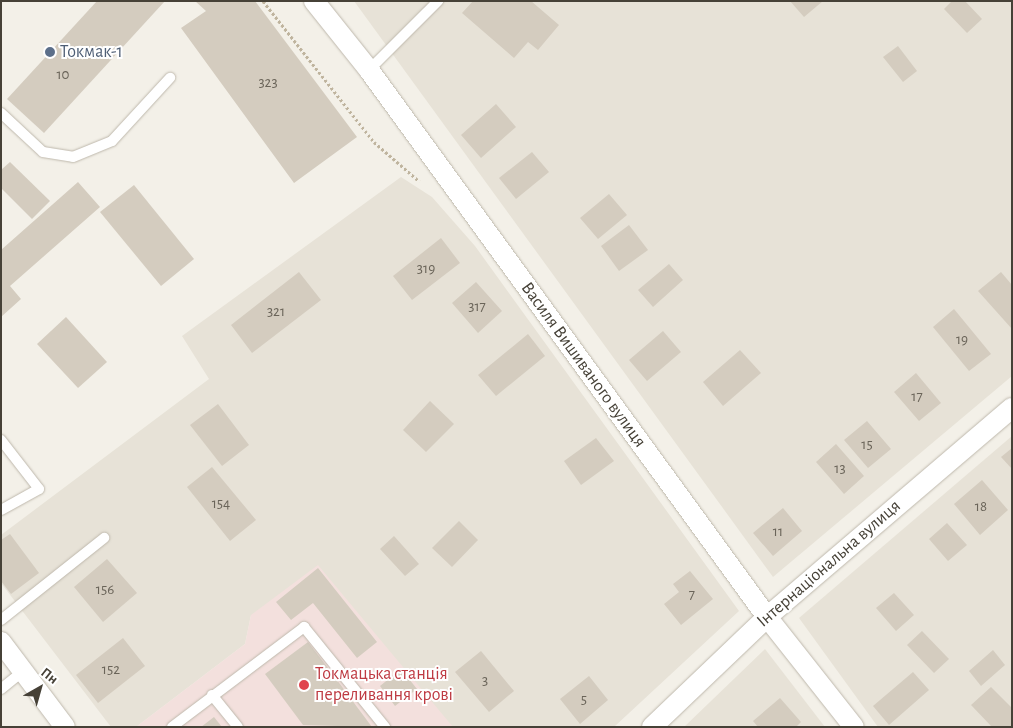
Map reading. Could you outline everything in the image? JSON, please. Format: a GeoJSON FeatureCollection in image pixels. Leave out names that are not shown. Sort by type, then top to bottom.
{"type":"FeatureCollection","features":[{"type":"Feature","properties":{"kind":"street","name":"Василя Вишиваного вулиця"},"geometry":{"type":"LineString","coordinates":[[314,1],[370,70],[767,617],[854,727]]}},
{"type":"Feature","properties":{"kind":"street","name":"Інтернаціональна вулиця"},"geometry":{"type":"LineString","coordinates":[[652,727],[767,617],[1012,408]]}},
{"type":"Feature","properties":{"kind":"street"},"geometry":{"type":"LineString","coordinates":[[1,642],[65,727]]}},
{"type":"Feature","properties":{"kind":"lane"},"geometry":{"type":"LineString","coordinates":[[370,70],[438,1]]}},
{"type":"Feature","properties":{"kind":"lane"},"geometry":{"type":"LineString","coordinates":[[1,112],[43,152],[73,157],[112,141],[170,78]]}},
{"type":"Feature","properties":{"kind":"lane"},"geometry":{"type":"LineString","coordinates":[[1,440],[39,489],[1,510]]}},
{"type":"Feature","properties":{"kind":"lane"},"geometry":{"type":"LineString","coordinates":[[1,620],[104,538]]}},
{"type":"Feature","properties":{"kind":"lane"},"geometry":{"type":"LineString","coordinates":[[172,727],[304,627],[384,727]]}},
{"type":"Feature","properties":{"kind":"lane"},"geometry":{"type":"LineString","coordinates":[[1,689],[23,671]]}},
{"type":"Feature","properties":{"kind":"lane"},"geometry":{"type":"LineString","coordinates":[[212,695],[238,727]]}},
{"type":"Feature","properties":{"kind":"path"},"geometry":{"type":"LineString","coordinates":[[263,1],[374,142],[424,185]]}},
{"type":"Feature","properties":{"kind":"shaded area"},"geometry":{"type":"Polygon","coordinates":[[[354,1],[1012,1],[1012,376],[773,577],[354,1]]]}},
{"type":"Feature","properties":{"kind":"shaded area"},"geometry":{"type":"Polygon","coordinates":[[[401,177],[432,197],[475,246],[739,611],[614,727],[452,727],[251,615],[245,644],[136,727],[111,727],[1,583],[1,535],[209,379],[182,336],[401,177]]]}},
{"type":"Feature","properties":{"kind":"shaded area"},"geometry":{"type":"Polygon","coordinates":[[[1012,436],[1012,727],[878,727],[799,618],[1012,436]]]}},
{"type":"Feature","properties":{"kind":"shaded area","name":"Токмацька станція переливання крові"},"geometry":{"type":"Polygon","coordinates":[[[318,565],[453,727],[136,727],[245,644],[251,615],[318,565]]]}},
{"type":"Feature","properties":{"kind":"shaded area"},"geometry":{"type":"Polygon","coordinates":[[[765,649],[825,727],[684,727],[765,649]]]}},
{"type":"Feature","properties":{"kind":"building"},"geometry":{"type":"Polygon","coordinates":[[[97,1],[165,1],[44,133],[7,99],[97,1]]]}},
{"type":"Feature","properties":{"kind":"building"},"geometry":{"type":"Polygon","coordinates":[[[195,1],[255,1],[357,137],[294,183],[181,28],[206,11],[195,1]]]}},
{"type":"Feature","properties":{"kind":"building"},"geometry":{"type":"Polygon","coordinates":[[[473,1],[531,1],[559,25],[538,50],[528,42],[514,58],[462,13],[473,1]]]}},
{"type":"Feature","properties":{"kind":"building"},"geometry":{"type":"Polygon","coordinates":[[[790,1],[823,1],[804,17],[790,1]]]}},
{"type":"Feature","properties":{"kind":"building"},"geometry":{"type":"Polygon","coordinates":[[[952,1],[965,1],[982,19],[967,33],[944,9],[952,1]]]}},
{"type":"Feature","properties":{"kind":"building"},"geometry":{"type":"Polygon","coordinates":[[[898,46],[917,71],[903,82],[883,57],[898,46]]]}},
{"type":"Feature","properties":{"kind":"building"},"geometry":{"type":"Polygon","coordinates":[[[496,104],[516,127],[481,158],[461,135],[496,104]]]}},
{"type":"Feature","properties":{"kind":"building"},"geometry":{"type":"Polygon","coordinates":[[[532,152],[549,172],[516,199],[499,178],[532,152]]]}},
{"type":"Feature","properties":{"kind":"building"},"geometry":{"type":"Polygon","coordinates":[[[10,162],[50,201],[32,219],[1,188],[1,170],[10,162]]]}},
{"type":"Feature","properties":{"kind":"building"},"geometry":{"type":"Polygon","coordinates":[[[78,182],[100,207],[10,286],[21,299],[1,317],[1,250],[78,182]]]}},
{"type":"Feature","properties":{"kind":"building"},"geometry":{"type":"Polygon","coordinates":[[[134,185],[194,259],[161,286],[100,212],[134,185]]]}},
{"type":"Feature","properties":{"kind":"building"},"geometry":{"type":"Polygon","coordinates":[[[609,194],[627,215],[598,239],[580,218],[609,194]]]}},
{"type":"Feature","properties":{"kind":"building"},"geometry":{"type":"Polygon","coordinates":[[[629,225],[648,250],[619,271],[601,246],[629,225]]]}},
{"type":"Feature","properties":{"kind":"building"},"geometry":{"type":"Polygon","coordinates":[[[441,238],[460,263],[412,300],[393,276],[441,238]]]}},
{"type":"Feature","properties":{"kind":"building"},"geometry":{"type":"Polygon","coordinates":[[[669,264],[683,280],[653,307],[638,290],[669,264]]]}},
{"type":"Feature","properties":{"kind":"building"},"geometry":{"type":"Polygon","coordinates":[[[299,272],[321,300],[252,353],[231,325],[299,272]]]}},
{"type":"Feature","properties":{"kind":"building"},"geometry":{"type":"Polygon","coordinates":[[[1001,272],[1012,285],[1012,329],[978,291],[1001,272]]]}},
{"type":"Feature","properties":{"kind":"building"},"geometry":{"type":"Polygon","coordinates":[[[476,282],[502,311],[478,333],[452,303],[476,282]]]}},
{"type":"Feature","properties":{"kind":"building"},"geometry":{"type":"Polygon","coordinates":[[[954,309],[991,354],[969,371],[933,327],[954,309]]]}},
{"type":"Feature","properties":{"kind":"building"},"geometry":{"type":"Polygon","coordinates":[[[66,317],[107,362],[78,388],[37,344],[66,317]]]}},
{"type":"Feature","properties":{"kind":"building"},"geometry":{"type":"Polygon","coordinates":[[[663,331],[681,352],[647,381],[629,360],[663,331]]]}},
{"type":"Feature","properties":{"kind":"building"},"geometry":{"type":"Polygon","coordinates":[[[528,334],[545,356],[496,396],[478,375],[528,334]]]}},
{"type":"Feature","properties":{"kind":"building"},"geometry":{"type":"Polygon","coordinates":[[[740,350],[761,373],[723,406],[703,382],[740,350]]]}},
{"type":"Feature","properties":{"kind":"building"},"geometry":{"type":"Polygon","coordinates":[[[916,373],[941,403],[919,421],[894,392],[916,373]]]}},
{"type":"Feature","properties":{"kind":"building"},"geometry":{"type":"Polygon","coordinates":[[[430,401],[454,424],[426,452],[403,430],[430,401]]]}},
{"type":"Feature","properties":{"kind":"building"},"geometry":{"type":"Polygon","coordinates":[[[218,404],[249,445],[222,466],[190,425],[218,404]]]}},
{"type":"Feature","properties":{"kind":"building"},"geometry":{"type":"Polygon","coordinates":[[[867,421],[891,449],[868,468],[844,440],[867,421]]]}},
{"type":"Feature","properties":{"kind":"building"},"geometry":{"type":"Polygon","coordinates":[[[596,438],[614,461],[581,485],[564,461],[596,438]]]}},
{"type":"Feature","properties":{"kind":"building"},"geometry":{"type":"Polygon","coordinates":[[[836,444],[864,476],[844,494],[816,462],[836,444]]]}},
{"type":"Feature","properties":{"kind":"building"},"geometry":{"type":"Polygon","coordinates":[[[1012,448],[1012,469],[1001,457],[1012,448]]]}},
{"type":"Feature","properties":{"kind":"building"},"geometry":{"type":"Polygon","coordinates":[[[212,467],[256,520],[230,541],[187,487],[212,467]]]}},
{"type":"Feature","properties":{"kind":"building"},"geometry":{"type":"Polygon","coordinates":[[[982,480],[1008,510],[980,535],[954,504],[982,480]]]}},
{"type":"Feature","properties":{"kind":"building"},"geometry":{"type":"Polygon","coordinates":[[[783,508],[802,531],[773,556],[753,533],[783,508]]]}},
{"type":"Feature","properties":{"kind":"building"},"geometry":{"type":"Polygon","coordinates":[[[459,521],[478,540],[452,567],[432,548],[459,521]]]}},
{"type":"Feature","properties":{"kind":"building"},"geometry":{"type":"Polygon","coordinates":[[[947,523],[967,545],[948,561],[929,539],[947,523]]]}},
{"type":"Feature","properties":{"kind":"building"},"geometry":{"type":"Polygon","coordinates":[[[10,534],[39,573],[11,594],[1,581],[1,540],[10,534]]]}},
{"type":"Feature","properties":{"kind":"building"},"geometry":{"type":"Polygon","coordinates":[[[394,536],[419,564],[405,576],[380,549],[394,536]]]}},
{"type":"Feature","properties":{"kind":"building"},"geometry":{"type":"Polygon","coordinates":[[[107,559],[137,593],[103,622],[74,587],[107,559]]]}},
{"type":"Feature","properties":{"kind":"building"},"geometry":{"type":"Polygon","coordinates":[[[318,568],[377,642],[357,658],[313,603],[291,620],[276,602],[318,568]]]}},
{"type":"Feature","properties":{"kind":"building"},"geometry":{"type":"Polygon","coordinates":[[[690,571],[713,599],[681,625],[664,604],[679,592],[673,584],[690,571]]]}},
{"type":"Feature","properties":{"kind":"building"},"geometry":{"type":"Polygon","coordinates":[[[894,593],[914,615],[896,631],[876,608],[894,593]]]}},
{"type":"Feature","properties":{"kind":"building"},"geometry":{"type":"Polygon","coordinates":[[[922,631],[949,659],[934,673],[907,645],[922,631]]]}},
{"type":"Feature","properties":{"kind":"building"},"geometry":{"type":"Polygon","coordinates":[[[123,638],[145,666],[98,703],[76,675],[123,638]]]}},
{"type":"Feature","properties":{"kind":"building"},"geometry":{"type":"Polygon","coordinates":[[[308,642],[372,727],[303,725],[265,674],[308,642]]]}},
{"type":"Feature","properties":{"kind":"building"},"geometry":{"type":"Polygon","coordinates":[[[993,650],[1005,665],[981,686],[969,671],[993,650]]]}},
{"type":"Feature","properties":{"kind":"building"},"geometry":{"type":"Polygon","coordinates":[[[481,651],[514,691],[489,712],[455,672],[481,651]]]}},
{"type":"Feature","properties":{"kind":"building"},"geometry":{"type":"Polygon","coordinates":[[[401,669],[417,689],[395,706],[380,686],[401,669]]]}},
{"type":"Feature","properties":{"kind":"building"},"geometry":{"type":"Polygon","coordinates":[[[913,672],[929,690],[889,725],[873,706],[913,672]]]}},
{"type":"Feature","properties":{"kind":"building"},"geometry":{"type":"Polygon","coordinates":[[[589,676],[608,700],[580,724],[560,699],[589,676]]]}},
{"type":"Feature","properties":{"kind":"building"},"geometry":{"type":"Polygon","coordinates":[[[991,687],[1012,708],[1012,727],[992,727],[971,705],[991,687]]]}},
{"type":"Feature","properties":{"kind":"building"},"geometry":{"type":"Polygon","coordinates":[[[780,698],[801,722],[796,727],[758,727],[753,721],[780,698]]]}},
{"type":"Feature","properties":{"kind":"building"},"geometry":{"type":"Polygon","coordinates":[[[214,717],[222,727],[201,727],[214,717]]]}},
{"type":"Feature","properties":{"kind":"place","name":"Токмак-1"},"geometry":{"type":"Point","coordinates":[50,52]}},
{"type":"Feature","properties":{"kind":"place","name":"Токмацька станція переливання крові"},"geometry":{"type":"Point","coordinates":[304,685]}}]}
